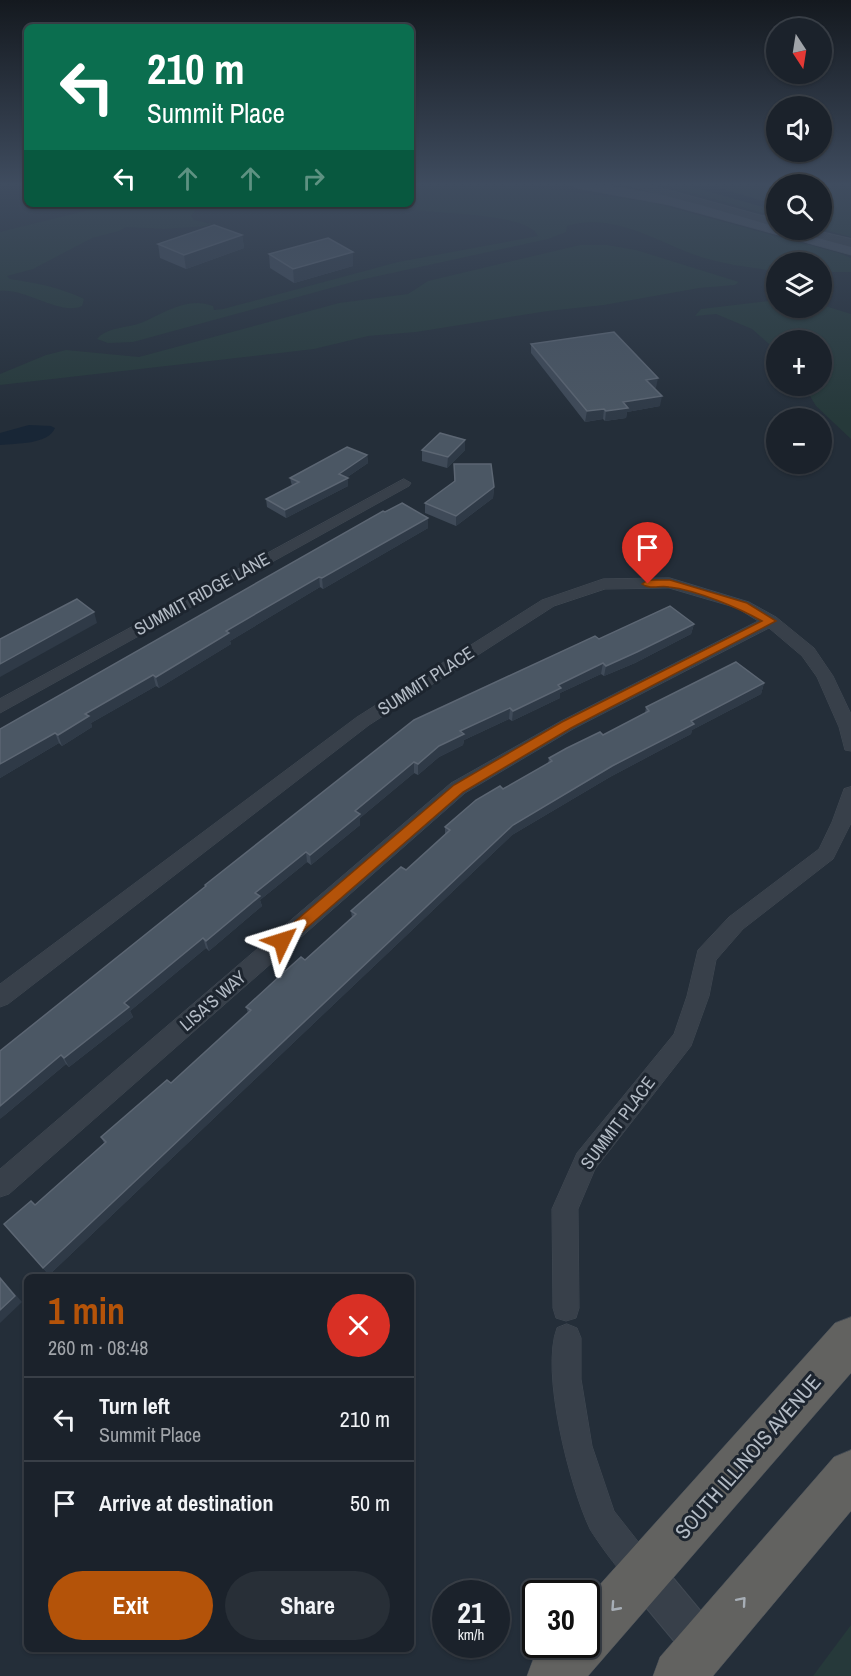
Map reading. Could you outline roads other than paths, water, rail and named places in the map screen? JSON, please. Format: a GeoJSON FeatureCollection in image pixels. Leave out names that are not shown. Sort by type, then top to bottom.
{"type":"FeatureCollection","features":[{"type":"Feature","properties":{"kind":"highway","name":"SOUTH ILLINOIS AVENUE"},"geometry":{"type":"LineString","coordinates":[[600,1623],[851,1339]]}},
{"type":"Feature","properties":{"kind":"highway"},"geometry":{"type":"LineString","coordinates":[[692,1661],[851,1474]]}},
{"type":"Feature","properties":{"kind":"highway"},"geometry":{"type":"LineString","coordinates":[[554,1676],[570,1658]]}},
{"type":"Feature","properties":{"kind":"street","name":"SUMMIT RIDGE LANE"},"geometry":{"type":"LineString","coordinates":[[0,707],[404,483]]}},
{"type":"Feature","properties":{"kind":"street","name":"SUMMIT PLACE"},"geometry":{"type":"LineString","coordinates":[[0,997],[363,721],[548,603],[603,584],[670,583],[743,605],[770,621],[808,652],[825,676],[848,727],[851,745]]}},
{"type":"Feature","properties":{"kind":"street","name":"LISA'S WAY"},"geometry":{"type":"LineString","coordinates":[[0,1185],[458,788],[567,725],[770,621]]}},
{"type":"Feature","properties":{"kind":"street","name":"SUMMIT PLACE"},"geometry":{"type":"LineString","coordinates":[[566,1308],[566,1209],[586,1161],[683,1039],[698,996],[706,956],[736,923],[826,854],[842,822],[851,794]]}},
{"type":"Feature","properties":{"kind":"street"},"geometry":{"type":"LineString","coordinates":[[567,1338],[567,1379],[577,1446],[602,1520],[644,1574],[692,1661]]}},
{"type":"Feature","properties":{"kind":"water"},"geometry":{"type":"Polygon","coordinates":[[[29,425],[55,428],[46,438],[0,445],[0,433],[29,425]]]}}]}
